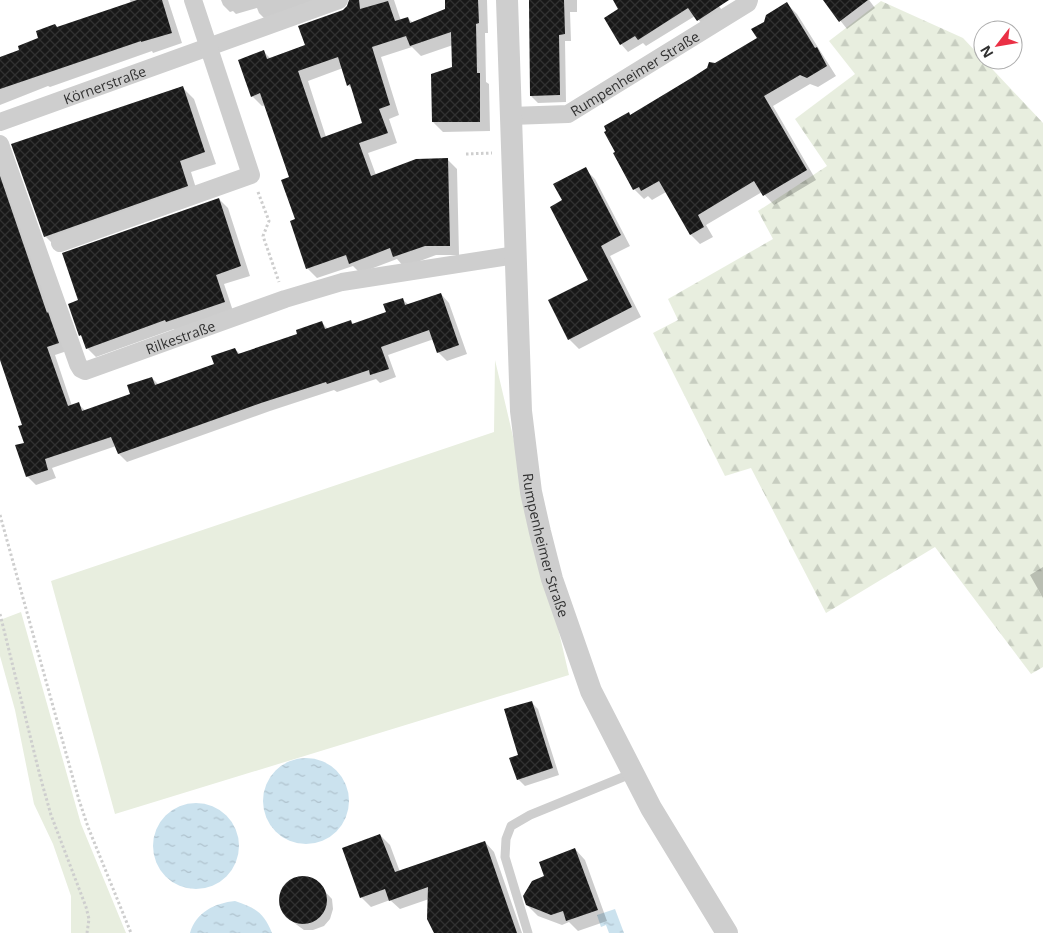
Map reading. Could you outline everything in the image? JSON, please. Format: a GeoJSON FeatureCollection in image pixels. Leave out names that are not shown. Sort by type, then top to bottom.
{"type":"FeatureCollection","features":[{"type":"Feature","properties":{"kind":"street"},"geometry":{"type":"LineString","coordinates":[[60,244],[251,175],[193,0]]}},
{"type":"Feature","properties":{"kind":"street","name":"Körnerstraße"},"geometry":{"type":"LineString","coordinates":[[0,122],[339,0]]}},
{"type":"Feature","properties":{"kind":"street","name":"Rumpenheimer Straße"},"geometry":{"type":"LineString","coordinates":[[507,0],[514,255],[521,411],[531,492],[540,532],[552,578],[591,691],[651,808],[727,933]]}},
{"type":"Feature","properties":{"kind":"street","name":"Rumpenheimer Straße"},"geometry":{"type":"LineString","coordinates":[[510,116],[568,114],[748,3],[749,0]]}},
{"type":"Feature","properties":{"kind":"street","name":"Rilkestraße"},"geometry":{"type":"LineString","coordinates":[[0,144],[78,364],[85,371],[285,299],[351,280],[514,255]]}},
{"type":"Feature","properties":{"kind":"lane"},"geometry":{"type":"LineString","coordinates":[[528,933],[505,857],[506,839],[511,826],[530,815],[633,773]]}},
{"type":"Feature","properties":{"kind":"path"},"geometry":{"type":"LineString","coordinates":[[251,175],[270,221],[264,236],[285,299]]}},
{"type":"Feature","properties":{"kind":"path"},"geometry":{"type":"LineString","coordinates":[[0,515],[79,800],[131,933]]}},
{"type":"Feature","properties":{"kind":"path"},"geometry":{"type":"LineString","coordinates":[[0,614],[51,815],[86,906],[87,933]]}},
{"type":"Feature","properties":{"kind":"green space"},"geometry":{"type":"Polygon","coordinates":[[[881,1],[963,38],[973,49],[973,70],[993,70],[1043,123],[1043,667],[1031,674],[935,547],[826,613],[751,468],[725,476],[653,333],[678,320],[668,299],[773,239],[758,211],[827,166],[795,119],[855,74],[829,41],[881,1]]]}},
{"type":"Feature","properties":{"kind":"green space"},"geometry":{"type":"Polygon","coordinates":[[[495,360],[569,675],[115,814],[51,581],[494,432],[495,360]]]}},
{"type":"Feature","properties":{"kind":"green space"},"geometry":{"type":"Polygon","coordinates":[[[21,612],[81,824],[126,933],[71,933],[71,896],[53,844],[34,804],[15,710],[0,656],[0,620],[21,612]]]}},
{"type":"Feature","properties":{"kind":"water"},"geometry":{"type":"Polygon","coordinates":[[[306,758],[322,761],[330,765],[342,777],[346,785],[349,801],[346,817],[342,825],[330,837],[322,841],[306,844],[290,841],[282,837],[270,825],[266,817],[263,801],[266,785],[270,777],[282,765],[290,761],[306,758]]]}},
{"type":"Feature","properties":{"kind":"water"},"geometry":{"type":"Polygon","coordinates":[[[196,803],[212,806],[220,810],[232,822],[236,830],[239,846],[236,862],[232,870],[220,882],[212,886],[196,889],[180,886],[172,882],[160,870],[156,862],[153,846],[156,830],[160,822],[172,810],[180,806],[196,803]]]}},
{"type":"Feature","properties":{"kind":"water"},"geometry":{"type":"Polygon","coordinates":[[[235,901],[249,906],[258,912],[266,921],[272,933],[190,933],[197,919],[207,910],[220,904],[235,901]]]}},
{"type":"Feature","properties":{"kind":"water"},"geometry":{"type":"Polygon","coordinates":[[[615,909],[624,933],[609,933],[606,925],[601,927],[597,915],[615,909]]]}},
{"type":"Feature","properties":{"kind":"building"},"geometry":{"type":"Polygon","coordinates":[[[137,0],[162,0],[172,33],[141,41],[0,89],[0,57],[19,50],[18,46],[38,38],[36,31],[55,24],[57,27],[137,0]]]}},
{"type":"Feature","properties":{"kind":"building"},"geometry":{"type":"Polygon","coordinates":[[[349,0],[359,0],[360,9],[388,1],[395,21],[408,17],[410,23],[445,9],[445,0],[478,0],[479,23],[476,24],[477,73],[480,73],[480,122],[432,122],[431,74],[452,67],[451,32],[410,46],[406,36],[372,47],[390,105],[379,109],[388,133],[359,143],[371,176],[416,159],[448,158],[450,246],[425,246],[393,257],[390,248],[349,264],[346,255],[306,269],[290,221],[295,219],[281,180],[289,177],[260,93],[251,97],[238,60],[264,50],[267,59],[305,45],[298,26],[343,10],[349,0]],[[338,57],[298,71],[321,138],[362,123],[350,84],[347,86],[338,57]]]}},
{"type":"Feature","properties":{"kind":"building"},"geometry":{"type":"Polygon","coordinates":[[[529,0],[564,0],[565,34],[559,35],[560,95],[530,96],[529,0]]]}},
{"type":"Feature","properties":{"kind":"building"},"geometry":{"type":"Polygon","coordinates":[[[613,0],[729,0],[697,21],[688,8],[638,40],[635,36],[620,45],[604,18],[618,9],[613,0]]]}},
{"type":"Feature","properties":{"kind":"building"},"geometry":{"type":"Polygon","coordinates":[[[823,0],[868,0],[839,22],[823,0]]]}},
{"type":"Feature","properties":{"kind":"building"},"geometry":{"type":"Polygon","coordinates":[[[787,2],[815,48],[817,47],[827,66],[807,78],[800,75],[764,96],[807,170],[763,196],[754,181],[698,215],[704,227],[690,235],[659,181],[641,191],[639,187],[633,190],[613,153],[615,152],[604,132],[606,131],[604,126],[629,112],[630,115],[707,68],[709,62],[715,63],[757,38],[751,29],[764,22],[766,15],[787,2]]]}},
{"type":"Feature","properties":{"kind":"building"},"geometry":{"type":"Polygon","coordinates":[[[183,86],[205,152],[180,161],[188,186],[44,237],[11,144],[183,86]]]}},
{"type":"Feature","properties":{"kind":"building"},"geometry":{"type":"Polygon","coordinates":[[[586,167],[621,235],[601,246],[632,307],[568,340],[548,300],[588,280],[550,207],[562,200],[553,184],[586,167]]]}},
{"type":"Feature","properties":{"kind":"building"},"geometry":{"type":"Polygon","coordinates":[[[0,176],[59,343],[47,347],[68,406],[79,402],[82,411],[130,394],[127,385],[152,377],[155,385],[214,364],[211,356],[235,348],[238,354],[297,334],[296,330],[322,321],[325,329],[351,320],[352,324],[386,312],[383,304],[403,298],[405,305],[441,293],[459,345],[437,353],[429,330],[381,347],[389,369],[370,375],[369,370],[327,384],[326,382],[118,454],[111,437],[45,459],[48,470],[26,477],[15,445],[24,443],[18,426],[22,425],[0,360],[0,176]]]}},
{"type":"Feature","properties":{"kind":"building"},"geometry":{"type":"Polygon","coordinates":[[[219,198],[241,266],[216,275],[225,302],[166,322],[165,320],[86,349],[81,335],[79,336],[68,304],[78,300],[62,253],[219,198]]]}},
{"type":"Feature","properties":{"kind":"building"},"geometry":{"type":"Polygon","coordinates":[[[532,701],[553,768],[517,780],[509,758],[518,755],[504,709],[532,701]]]}},
{"type":"Feature","properties":{"kind":"building"},"geometry":{"type":"Polygon","coordinates":[[[380,834],[395,872],[485,841],[517,933],[434,933],[427,919],[428,887],[389,901],[385,889],[360,898],[342,848],[380,834]]]}},
{"type":"Feature","properties":{"kind":"building"},"geometry":{"type":"Polygon","coordinates":[[[575,848],[598,910],[566,921],[563,911],[551,915],[526,905],[523,896],[532,881],[544,876],[539,862],[575,848]]]}},
{"type":"Feature","properties":{"kind":"building"},"geometry":{"type":"Polygon","coordinates":[[[303,876],[312,878],[320,883],[325,891],[327,900],[325,909],[320,917],[312,922],[303,924],[294,922],[286,917],[281,909],[279,900],[281,891],[286,883],[294,878],[303,876]]]}}]}
